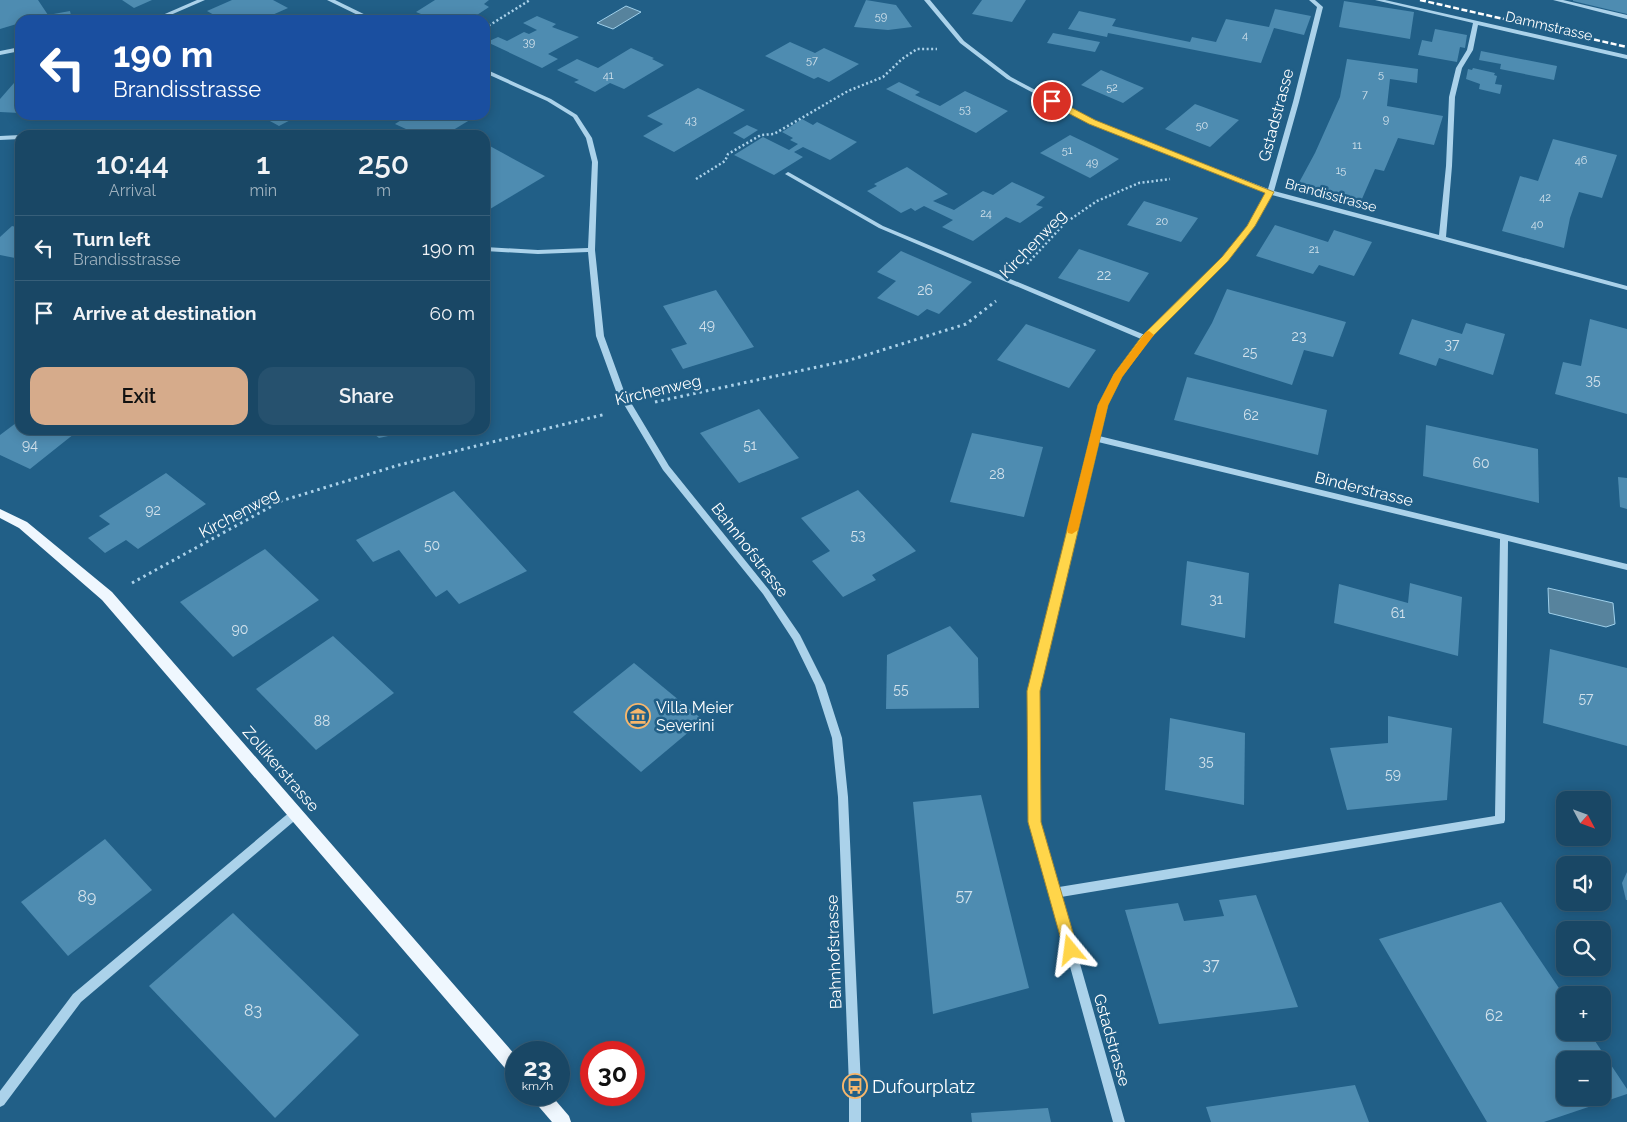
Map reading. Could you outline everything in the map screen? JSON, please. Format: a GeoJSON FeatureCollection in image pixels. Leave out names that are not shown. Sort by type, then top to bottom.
{"type":"FeatureCollection","features":[{"type":"Feature","properties":{"kind":"main road","name":"Zollikerstrasse"},"geometry":{"type":"LineString","coordinates":[[0,513],[23,525],[107,596],[505,1055]]}},
{"type":"Feature","properties":{"kind":"main road"},"geometry":{"type":"LineString","coordinates":[[549,1106],[563,1122]]}},
{"type":"Feature","properties":{"kind":"street"},"geometry":{"type":"LineString","coordinates":[[166,15],[202,0]]}},
{"type":"Feature","properties":{"kind":"street"},"geometry":{"type":"LineString","coordinates":[[330,0],[362,15]]}},
{"type":"Feature","properties":{"kind":"street","name":"Brandisstrasse"},"geometry":{"type":"LineString","coordinates":[[926,0],[962,42],[1009,78],[1092,122],[1270,192],[1627,288]]}},
{"type":"Feature","properties":{"kind":"street","name":"Gstadstrasse"},"geometry":{"type":"LineString","coordinates":[[1119,1122],[1035,822],[1033,691],[1103,405],[1117,376],[1146,338],[1225,259],[1251,226],[1270,192],[1296,102],[1320,7],[1312,0]]}},
{"type":"Feature","properties":{"kind":"street","name":"Dammstrasse"},"geometry":{"type":"LineString","coordinates":[[1378,0],[1627,57]]}},
{"type":"Feature","properties":{"kind":"street"},"geometry":{"type":"LineString","coordinates":[[1442,238],[1449,166],[1452,97],[1459,68],[1470,50],[1476,22]]}},
{"type":"Feature","properties":{"kind":"street"},"geometry":{"type":"LineString","coordinates":[[0,52],[15,50]]}},
{"type":"Feature","properties":{"kind":"street","name":"Bahnhofstrasse"},"geometry":{"type":"LineString","coordinates":[[490,73],[549,100],[575,116],[589,138],[595,162],[591,250],[600,336],[620,391],[666,468],[766,592],[797,638],[820,685],[837,738],[843,797],[855,1122]]}},
{"type":"Feature","properties":{"kind":"street"},"geometry":{"type":"LineString","coordinates":[[0,138],[15,137]]}},
{"type":"Feature","properties":{"kind":"street"},"geometry":{"type":"LineString","coordinates":[[788,174],[881,227],[1012,280],[1146,338]]}},
{"type":"Feature","properties":{"kind":"street"},"geometry":{"type":"LineString","coordinates":[[490,249],[538,252],[591,250]]}},
{"type":"Feature","properties":{"kind":"street","name":"Binderstrasse"},"geometry":{"type":"LineString","coordinates":[[1095,438],[1627,567]]}},
{"type":"Feature","properties":{"kind":"street"},"geometry":{"type":"LineString","coordinates":[[0,1101],[77,998],[295,814]]}},
{"type":"Feature","properties":{"kind":"lane"},"geometry":{"type":"LineString","coordinates":[[1556,0],[1627,17]]}},
{"type":"Feature","properties":{"kind":"lane"},"geometry":{"type":"LineString","coordinates":[[1055,893],[1500,820],[1504,538]]}},
{"type":"Feature","properties":{"kind":"path"},"geometry":{"type":"LineString","coordinates":[[490,25],[530,0]]}},
{"type":"Feature","properties":{"kind":"path"},"geometry":{"type":"LineString","coordinates":[[696,179],[725,161],[728,154],[761,135],[774,134],[848,91],[883,77],[902,59],[917,49],[942,49]]}},
{"type":"Feature","properties":{"kind":"path","name":"Kirchenweg"},"geometry":{"type":"LineString","coordinates":[[107,596],[281,501],[399,465],[630,408],[850,360],[966,324],[994,304],[1012,280],[1065,223],[1097,201],[1139,183],[1178,178]]}},
{"type":"Feature","properties":{"kind":"water"},"geometry":{"type":"Polygon","coordinates":[[[626,6],[641,12],[613,29],[597,23],[626,6]]]}},
{"type":"Feature","properties":{"kind":"water"},"geometry":{"type":"Polygon","coordinates":[[[1548,588],[1613,603],[1615,624],[1606,627],[1549,613],[1548,588]]]}},
{"type":"Feature","properties":{"kind":"building"},"geometry":{"type":"Polygon","coordinates":[[[0,0],[38,0],[48,15],[15,15],[15,24],[0,29],[0,0]]]}},
{"type":"Feature","properties":{"kind":"building"},"geometry":{"type":"Polygon","coordinates":[[[122,0],[152,0],[134,8],[122,0]]]}},
{"type":"Feature","properties":{"kind":"building"},"geometry":{"type":"Polygon","coordinates":[[[232,0],[273,0],[288,8],[272,15],[214,15],[207,11],[232,0]]]}},
{"type":"Feature","properties":{"kind":"building"},"geometry":{"type":"Polygon","coordinates":[[[435,0],[489,0],[484,4],[489,7],[477,15],[424,15],[416,12],[435,0]]]}},
{"type":"Feature","properties":{"kind":"building"},"geometry":{"type":"Polygon","coordinates":[[[866,0],[896,5],[912,27],[888,30],[854,27],[866,0]]]}},
{"type":"Feature","properties":{"kind":"building"},"geometry":{"type":"Polygon","coordinates":[[[982,0],[1026,0],[1012,22],[972,14],[982,0]]]}},
{"type":"Feature","properties":{"kind":"building"},"geometry":{"type":"Polygon","coordinates":[[[1627,0],[1627,14],[1573,1],[1627,0]]]}},
{"type":"Feature","properties":{"kind":"building"},"geometry":{"type":"Polygon","coordinates":[[[1344,1],[1414,12],[1410,39],[1339,27],[1344,1]]]}},
{"type":"Feature","properties":{"kind":"building"},"geometry":{"type":"Polygon","coordinates":[[[1275,9],[1311,16],[1304,35],[1274,28],[1261,63],[1108,33],[1107,37],[1068,29],[1079,11],[1116,19],[1112,26],[1190,42],[1192,37],[1216,42],[1226,19],[1269,27],[1275,9]]]}},
{"type":"Feature","properties":{"kind":"building"},"geometry":{"type":"Polygon","coordinates":[[[70,11],[71,15],[48,15],[70,11]]]}},
{"type":"Feature","properties":{"kind":"building"},"geometry":{"type":"Polygon","coordinates":[[[537,16],[556,24],[552,27],[579,37],[548,54],[558,59],[542,68],[490,43],[490,41],[498,37],[507,41],[524,32],[529,34],[537,30],[523,23],[537,16]]]}},
{"type":"Feature","properties":{"kind":"building"},"geometry":{"type":"Polygon","coordinates":[[[1435,29],[1467,35],[1465,48],[1460,47],[1457,62],[1418,55],[1422,40],[1432,42],[1435,29]]]}},
{"type":"Feature","properties":{"kind":"building"},"geometry":{"type":"Polygon","coordinates":[[[1053,33],[1100,42],[1095,52],[1047,43],[1053,33]]]}},
{"type":"Feature","properties":{"kind":"building"},"geometry":{"type":"Polygon","coordinates":[[[790,42],[815,53],[824,48],[859,64],[829,82],[818,77],[814,79],[765,56],[790,42]]]}},
{"type":"Feature","properties":{"kind":"building"},"geometry":{"type":"Polygon","coordinates":[[[631,48],[654,58],[652,59],[664,65],[624,89],[610,83],[595,92],[574,82],[579,80],[557,70],[577,59],[598,68],[631,48]]]}},
{"type":"Feature","properties":{"kind":"building"},"geometry":{"type":"Polygon","coordinates":[[[1481,51],[1557,66],[1554,80],[1500,69],[1501,64],[1479,60],[1481,51]]]}},
{"type":"Feature","properties":{"kind":"building"},"geometry":{"type":"Polygon","coordinates":[[[1347,59],[1418,69],[1417,83],[1390,79],[1387,106],[1443,116],[1434,145],[1398,138],[1384,171],[1375,169],[1358,208],[1295,190],[1315,153],[1340,97],[1347,59]]]}},
{"type":"Feature","properties":{"kind":"building"},"geometry":{"type":"Polygon","coordinates":[[[1473,68],[1495,73],[1494,75],[1497,76],[1495,84],[1502,85],[1500,94],[1479,89],[1480,84],[1466,79],[1468,69],[1472,70],[1473,68]]]}},
{"type":"Feature","properties":{"kind":"building"},"geometry":{"type":"Polygon","coordinates":[[[1101,70],[1144,88],[1123,103],[1081,85],[1101,70]]]}},
{"type":"Feature","properties":{"kind":"building"},"geometry":{"type":"Polygon","coordinates":[[[899,82],[920,92],[915,95],[940,106],[965,91],[1008,111],[976,133],[886,89],[899,82]]]}},
{"type":"Feature","properties":{"kind":"building"},"geometry":{"type":"Polygon","coordinates":[[[15,83],[15,113],[0,112],[0,99],[15,83]]]}},
{"type":"Feature","properties":{"kind":"building"},"geometry":{"type":"Polygon","coordinates":[[[698,88],[745,110],[674,152],[643,136],[663,124],[647,116],[698,88]]]}},
{"type":"Feature","properties":{"kind":"building"},"geometry":{"type":"Polygon","coordinates":[[[1195,104],[1239,120],[1210,147],[1165,129],[1195,104]]]}},
{"type":"Feature","properties":{"kind":"building"},"geometry":{"type":"Polygon","coordinates":[[[802,119],[813,125],[817,122],[857,142],[830,160],[803,147],[794,152],[803,157],[774,175],[734,155],[763,137],[789,150],[798,144],[790,140],[793,138],[782,132],[802,119]]]}},
{"type":"Feature","properties":{"kind":"building"},"geometry":{"type":"Polygon","coordinates":[[[268,120],[290,120],[279,126],[268,120]]]}},
{"type":"Feature","properties":{"kind":"building"},"geometry":{"type":"Polygon","coordinates":[[[401,120],[470,120],[453,130],[408,130],[395,124],[401,120]]]}},
{"type":"Feature","properties":{"kind":"building"},"geometry":{"type":"Polygon","coordinates":[[[747,125],[758,130],[744,139],[733,133],[747,125]]]}},
{"type":"Feature","properties":{"kind":"building"},"geometry":{"type":"Polygon","coordinates":[[[1070,135],[1119,159],[1090,178],[1040,153],[1070,135]]]}},
{"type":"Feature","properties":{"kind":"building"},"geometry":{"type":"Polygon","coordinates":[[[1553,139],[1617,155],[1602,198],[1579,192],[1570,218],[1564,248],[1502,231],[1520,176],[1538,181],[1553,139]]]}},
{"type":"Feature","properties":{"kind":"building"},"geometry":{"type":"Polygon","coordinates":[[[490,146],[545,176],[490,209],[490,146]]]}},
{"type":"Feature","properties":{"kind":"building"},"geometry":{"type":"Polygon","coordinates":[[[907,167],[948,194],[933,201],[954,210],[983,191],[993,195],[1012,182],[1045,197],[1036,205],[1043,207],[1020,223],[1006,217],[973,241],[942,227],[953,220],[924,206],[915,211],[911,208],[901,213],[867,191],[877,186],[874,184],[907,167]]]}},
{"type":"Feature","properties":{"kind":"building"},"geometry":{"type":"Polygon","coordinates":[[[1144,201],[1198,218],[1181,242],[1127,225],[1144,201]]]}},
{"type":"Feature","properties":{"kind":"building"},"geometry":{"type":"Polygon","coordinates":[[[1275,225],[1328,242],[1334,230],[1372,242],[1354,276],[1319,265],[1313,274],[1256,256],[1275,225]]]}},
{"type":"Feature","properties":{"kind":"building"},"geometry":{"type":"Polygon","coordinates":[[[12,226],[15,227],[15,258],[0,255],[0,237],[12,226]]]}},
{"type":"Feature","properties":{"kind":"building"},"geometry":{"type":"Polygon","coordinates":[[[1079,249],[1149,273],[1129,302],[1058,278],[1079,249]]]}},
{"type":"Feature","properties":{"kind":"building"},"geometry":{"type":"Polygon","coordinates":[[[901,251],[972,282],[939,314],[927,309],[918,316],[877,298],[896,281],[877,272],[901,251]]]}},
{"type":"Feature","properties":{"kind":"building"},"geometry":{"type":"Polygon","coordinates":[[[1227,289],[1346,322],[1333,357],[1304,350],[1292,385],[1194,354],[1212,323],[1227,289]]]}},
{"type":"Feature","properties":{"kind":"building"},"geometry":{"type":"Polygon","coordinates":[[[716,290],[754,347],[683,369],[671,349],[687,344],[663,306],[716,290]]]}},
{"type":"Feature","properties":{"kind":"building"},"geometry":{"type":"Polygon","coordinates":[[[1412,319],[1462,334],[1466,323],[1505,334],[1493,375],[1439,358],[1436,366],[1399,354],[1412,319]]]}},
{"type":"Feature","properties":{"kind":"building"},"geometry":{"type":"Polygon","coordinates":[[[1590,319],[1627,329],[1627,414],[1555,394],[1563,362],[1581,366],[1590,319]]]}},
{"type":"Feature","properties":{"kind":"building"},"geometry":{"type":"Polygon","coordinates":[[[1026,324],[1096,350],[1069,388],[997,360],[1026,324]]]}},
{"type":"Feature","properties":{"kind":"building"},"geometry":{"type":"Polygon","coordinates":[[[1187,377],[1327,410],[1318,455],[1174,420],[1187,377]]]}},
{"type":"Feature","properties":{"kind":"building"},"geometry":{"type":"Polygon","coordinates":[[[759,409],[799,458],[739,483],[700,433],[759,409]]]}},
{"type":"Feature","properties":{"kind":"building"},"geometry":{"type":"Polygon","coordinates":[[[15,424],[15,435],[73,435],[30,469],[0,455],[0,435],[15,424]]]}},
{"type":"Feature","properties":{"kind":"building"},"geometry":{"type":"Polygon","coordinates":[[[1426,425],[1538,449],[1539,503],[1423,476],[1426,425]]]}},
{"type":"Feature","properties":{"kind":"building"},"geometry":{"type":"Polygon","coordinates":[[[972,433],[1043,447],[1024,517],[950,502],[972,433]]]}},
{"type":"Feature","properties":{"kind":"building"},"geometry":{"type":"Polygon","coordinates":[[[375,435],[393,435],[379,438],[375,435]]]}},
{"type":"Feature","properties":{"kind":"building"},"geometry":{"type":"Polygon","coordinates":[[[166,473],[206,504],[138,549],[126,540],[105,553],[88,538],[110,524],[99,516],[166,473]]]}},
{"type":"Feature","properties":{"kind":"building"},"geometry":{"type":"Polygon","coordinates":[[[1618,477],[1627,478],[1627,509],[1620,507],[1618,477]]]}},
{"type":"Feature","properties":{"kind":"building"},"geometry":{"type":"Polygon","coordinates":[[[858,490],[916,551],[872,575],[876,580],[843,597],[812,561],[830,551],[801,518],[858,490]]]}},
{"type":"Feature","properties":{"kind":"building"},"geometry":{"type":"Polygon","coordinates":[[[454,491],[527,571],[459,604],[447,590],[436,597],[399,550],[373,562],[356,540],[454,491]]]}},
{"type":"Feature","properties":{"kind":"building"},"geometry":{"type":"Polygon","coordinates":[[[265,549],[319,600],[233,657],[180,602],[265,549]]]}},
{"type":"Feature","properties":{"kind":"building"},"geometry":{"type":"Polygon","coordinates":[[[1187,561],[1249,573],[1245,638],[1181,625],[1187,561]]]}},
{"type":"Feature","properties":{"kind":"building"},"geometry":{"type":"Polygon","coordinates":[[[1410,583],[1462,597],[1458,656],[1334,623],[1339,584],[1408,603],[1410,583]]]}},
{"type":"Feature","properties":{"kind":"building"},"geometry":{"type":"Polygon","coordinates":[[[950,626],[978,658],[979,708],[886,709],[887,655],[950,626]]]}},
{"type":"Feature","properties":{"kind":"building"},"geometry":{"type":"Polygon","coordinates":[[[333,636],[394,693],[316,750],[256,689],[333,636]]]}},
{"type":"Feature","properties":{"kind":"building"},"geometry":{"type":"Polygon","coordinates":[[[1550,649],[1627,668],[1627,746],[1543,723],[1550,649]]]}},
{"type":"Feature","properties":{"kind":"building","name":"Villa Meier Severini"},"geometry":{"type":"Polygon","coordinates":[[[634,663],[703,720],[641,772],[573,712],[634,663]]]}},
{"type":"Feature","properties":{"kind":"building"},"geometry":{"type":"Polygon","coordinates":[[[1388,716],[1452,728],[1447,800],[1347,810],[1330,748],[1388,743],[1388,716]]]}},
{"type":"Feature","properties":{"kind":"building"},"geometry":{"type":"Polygon","coordinates":[[[1170,718],[1245,733],[1244,805],[1165,790],[1170,718]]]}},
{"type":"Feature","properties":{"kind":"building"},"geometry":{"type":"Polygon","coordinates":[[[981,795],[1029,988],[933,1014],[913,802],[981,795]]]}},
{"type":"Feature","properties":{"kind":"building"},"geometry":{"type":"Polygon","coordinates":[[[105,839],[152,890],[68,956],[21,902],[105,839]]]}},
{"type":"Feature","properties":{"kind":"building"},"geometry":{"type":"Polygon","coordinates":[[[1627,872],[1627,900],[1626,900],[1622,883],[1627,872]]]}},
{"type":"Feature","properties":{"kind":"building"},"geometry":{"type":"Polygon","coordinates":[[[1256,895],[1298,1007],[1159,1024],[1125,910],[1178,903],[1184,921],[1224,916],[1219,900],[1256,895]]]}},
{"type":"Feature","properties":{"kind":"building"},"geometry":{"type":"Polygon","coordinates":[[[1501,902],[1558,986],[1556,986],[1556,1041],[1595,1041],[1602,1051],[1556,1051],[1556,1106],[1591,1106],[1544,1122],[1487,1122],[1379,939],[1501,902]]]}},
{"type":"Feature","properties":{"kind":"building"},"geometry":{"type":"Polygon","coordinates":[[[233,913],[359,1035],[275,1118],[149,986],[233,913]]]}},
{"type":"Feature","properties":{"kind":"building"},"geometry":{"type":"Polygon","coordinates":[[[1611,1065],[1627,1089],[1627,1094],[1611,1099],[1611,1065]]]}},
{"type":"Feature","properties":{"kind":"building"},"geometry":{"type":"Polygon","coordinates":[[[1355,1085],[1369,1122],[1211,1122],[1206,1107],[1355,1085]]]}},
{"type":"Feature","properties":{"kind":"building"},"geometry":{"type":"Polygon","coordinates":[[[1048,1108],[1051,1122],[972,1122],[971,1113],[1048,1108]]]}},
{"type":"Feature","properties":{"kind":"railway"},"geometry":{"type":"LineString","coordinates":[[1420,0],[1627,47]]}},
{"type":"Feature","properties":{"kind":"slow traffic"},"geometry":{"type":"LineString","coordinates":[[1072,530],[1103,405],[1117,376],[1149,335]]}},
{"type":"Feature","properties":{"kind":"place","name":"Villa Meier Severini"},"geometry":{"type":"Point","coordinates":[638,716]}},
{"type":"Feature","properties":{"kind":"place","name":"Dufourplatz"},"geometry":{"type":"Point","coordinates":[855,1086]}},
{"type":"Feature","properties":{"kind":"route"},"geometry":{"type":"LineString","coordinates":[[1052,101],[1092,122],[1270,192],[1251,226],[1225,259],[1146,338],[1117,376],[1103,405],[1033,691],[1035,822],[1071,950]]}}]}
